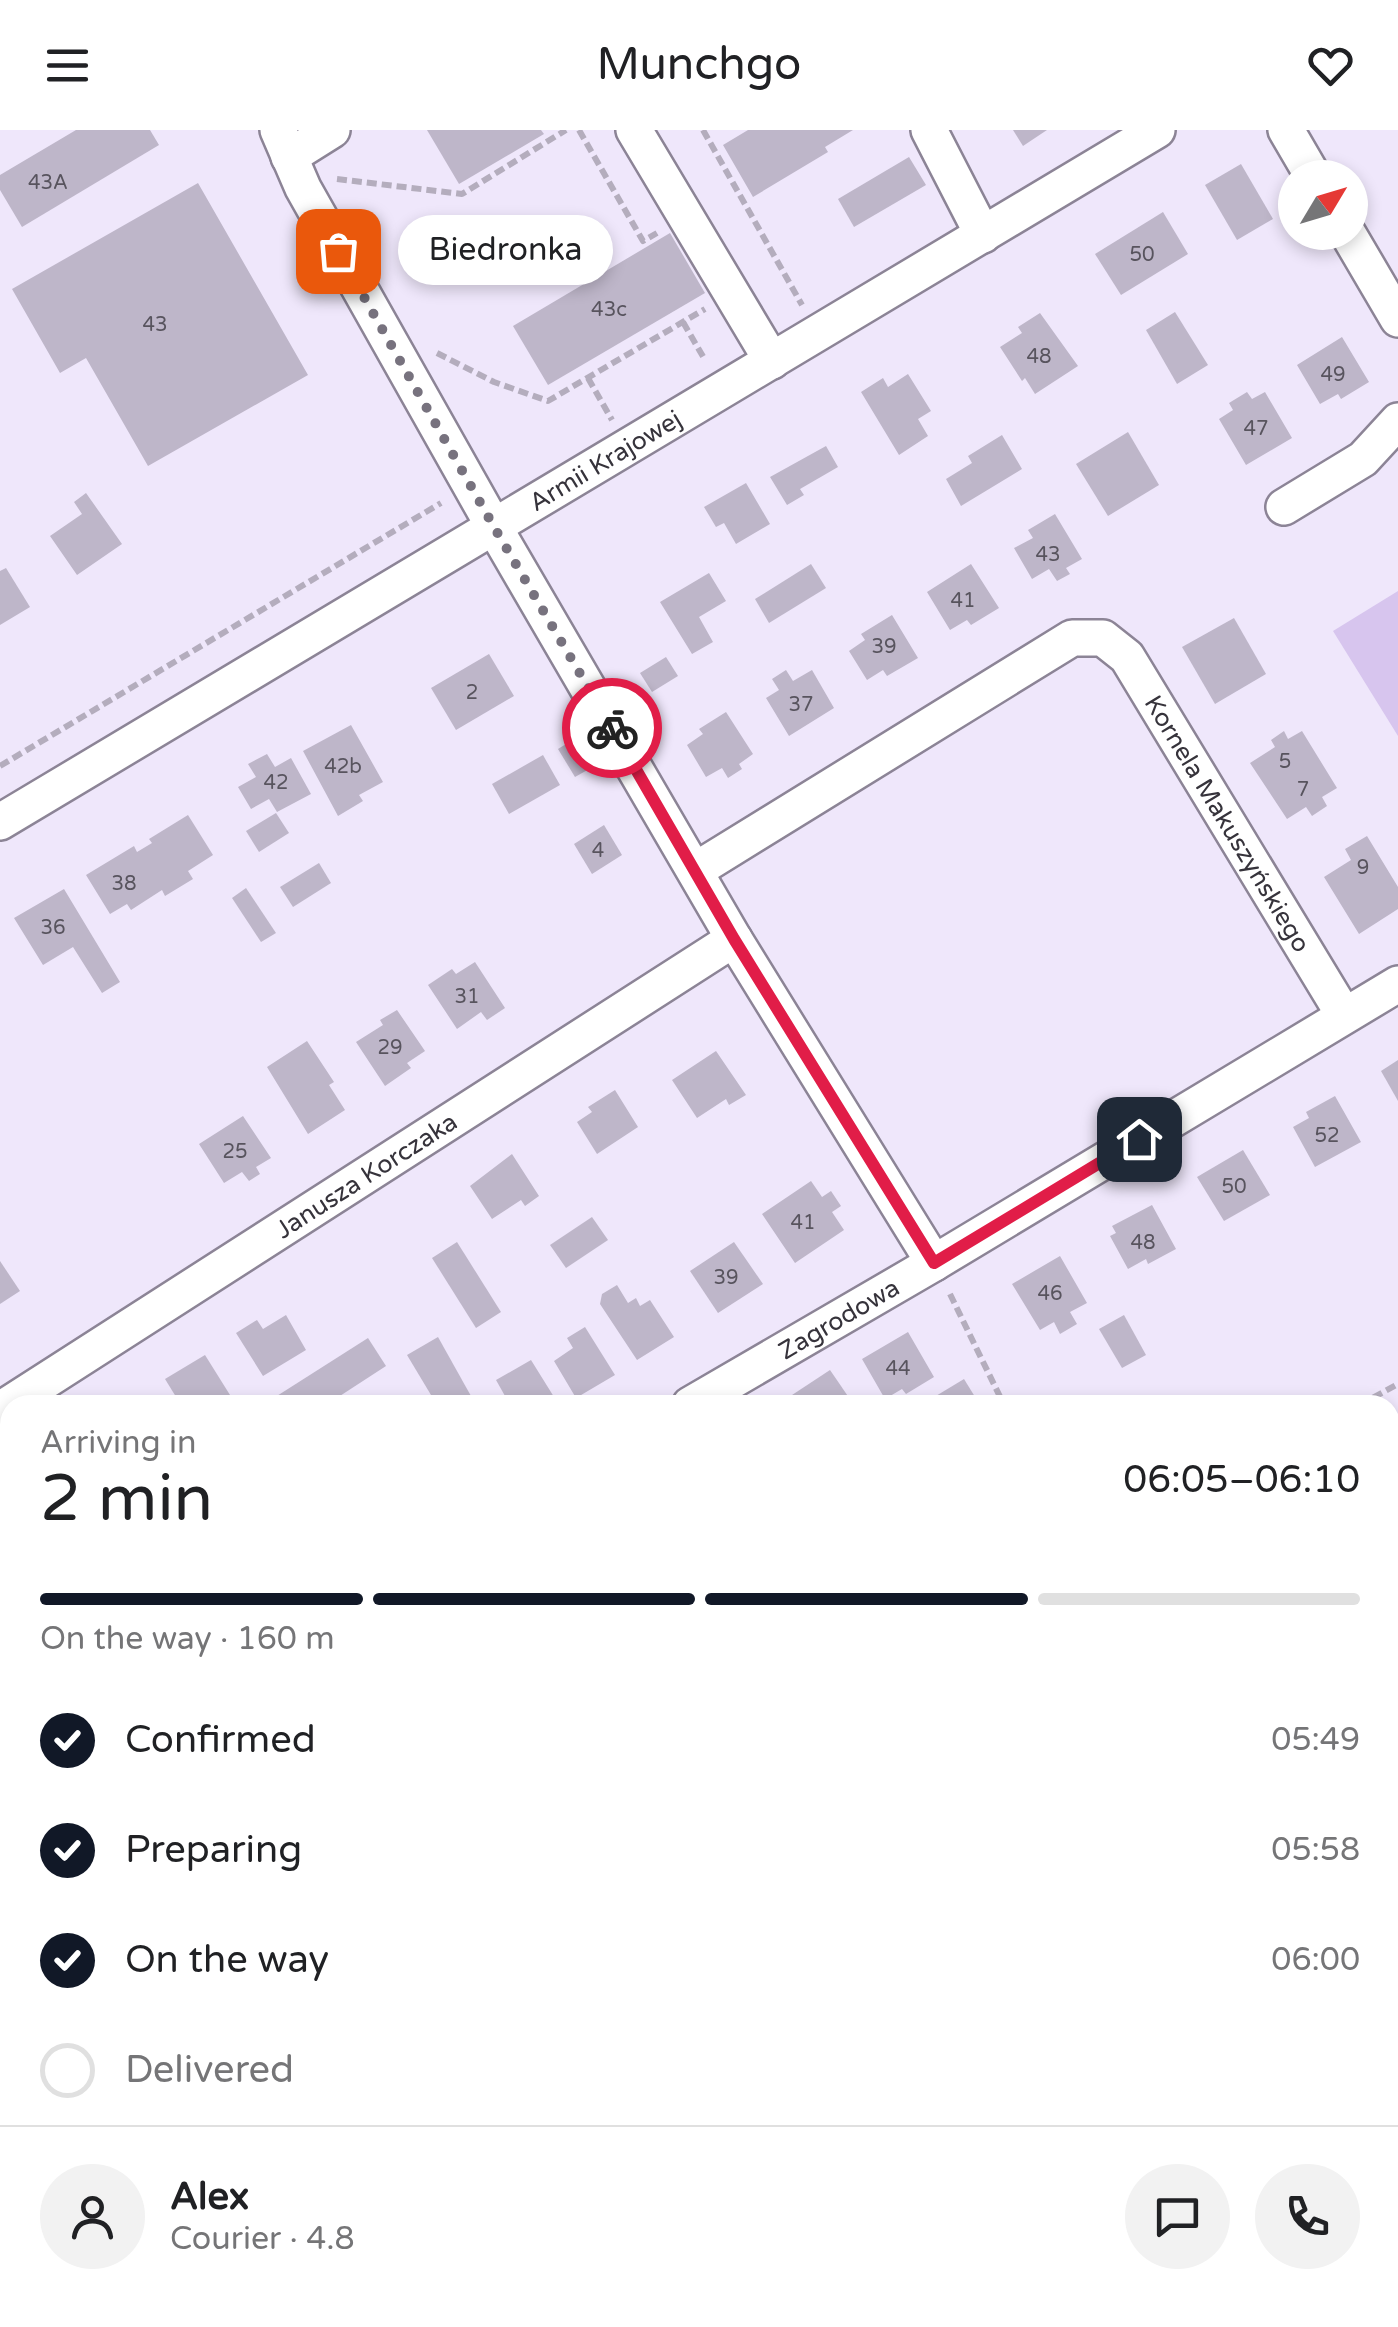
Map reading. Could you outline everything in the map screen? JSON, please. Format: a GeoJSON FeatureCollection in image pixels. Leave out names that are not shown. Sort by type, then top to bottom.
{"type":"FeatureCollection","features":[{"type":"Feature","properties":{"kind":"street"},"geometry":{"type":"LineString","coordinates":[[332,130],[283,143],[494,527],[734,939],[934,1263]]}},
{"type":"Feature","properties":{"kind":"street"},"geometry":{"type":"LineString","coordinates":[[634,130],[772,361]]}},
{"type":"Feature","properties":{"kind":"street"},"geometry":{"type":"LineString","coordinates":[[929,130],[983,235]]}},
{"type":"Feature","properties":{"kind":"street","name":"Armii Krajowej"},"geometry":{"type":"LineString","coordinates":[[0,822],[1157,130]]}},
{"type":"Feature","properties":{"kind":"street"},"geometry":{"type":"LineString","coordinates":[[1286,130],[1304,160]]}},
{"type":"Feature","properties":{"kind":"street"},"geometry":{"type":"LineString","coordinates":[[1358,250],[1398,319]]}},
{"type":"Feature","properties":{"kind":"street"},"geometry":{"type":"LineString","coordinates":[[1284,506],[1362,458],[1398,422]]}},
{"type":"Feature","properties":{"kind":"street","name":"Kornela Makuszyńskiego"},"geometry":{"type":"LineString","coordinates":[[696,870],[1072,638],[1103,638],[1128,657],[1344,1014]]}},
{"type":"Feature","properties":{"kind":"street","name":"Janusza Korczaka"},"geometry":{"type":"LineString","coordinates":[[23,1395],[734,939]]}},
{"type":"Feature","properties":{"kind":"street","name":"Zagrodowa"},"geometry":{"type":"LineString","coordinates":[[707,1395],[1398,984]]}},
{"type":"Feature","properties":{"kind":"path"},"geometry":{"type":"LineString","coordinates":[[320,178],[462,194],[566,130]]}},
{"type":"Feature","properties":{"kind":"path"},"geometry":{"type":"LineString","coordinates":[[579,130],[643,241],[686,217]]}},
{"type":"Feature","properties":{"kind":"path"},"geometry":{"type":"LineString","coordinates":[[703,130],[807,314]]}},
{"type":"Feature","properties":{"kind":"path"},"geometry":{"type":"LineString","coordinates":[[431,350],[494,382],[548,401],[732,294]]}},
{"type":"Feature","properties":{"kind":"path"},"geometry":{"type":"LineString","coordinates":[[683,322],[710,370]]}},
{"type":"Feature","properties":{"kind":"path"},"geometry":{"type":"LineString","coordinates":[[588,378],[615,427]]}},
{"type":"Feature","properties":{"kind":"path"},"geometry":{"type":"LineString","coordinates":[[0,766],[456,494]]}},
{"type":"Feature","properties":{"kind":"path"},"geometry":{"type":"LineString","coordinates":[[934,1263],[999,1395]]}},
{"type":"Feature","properties":{"kind":"green space"},"geometry":{"type":"Polygon","coordinates":[[[1398,591],[1398,736],[1333,631],[1398,591]]]}},
{"type":"Feature","properties":{"kind":"building"},"geometry":{"type":"Polygon","coordinates":[[[76,130],[150,130],[159,145],[22,227],[0,190],[0,175],[76,130]]]}},
{"type":"Feature","properties":{"kind":"building"},"geometry":{"type":"Polygon","coordinates":[[[427,130],[541,130],[544,134],[459,184],[427,130]]]}},
{"type":"Feature","properties":{"kind":"building"},"geometry":{"type":"Polygon","coordinates":[[[748,130],[853,130],[825,147],[828,152],[753,197],[723,145],[748,130]]]}},
{"type":"Feature","properties":{"kind":"building"},"geometry":{"type":"Polygon","coordinates":[[[1013,130],[1047,130],[1023,146],[1013,130]]]}},
{"type":"Feature","properties":{"kind":"building"},"geometry":{"type":"Polygon","coordinates":[[[909,157],[926,185],[854,227],[838,199],[909,157]]]}},
{"type":"Feature","properties":{"kind":"building"},"geometry":{"type":"Polygon","coordinates":[[[1241,164],[1273,219],[1237,240],[1205,185],[1241,164]]]}},
{"type":"Feature","properties":{"kind":"building"},"geometry":{"type":"Polygon","coordinates":[[[198,183],[308,375],[148,466],[86,358],[60,373],[12,289],[198,183]]]}},
{"type":"Feature","properties":{"kind":"building"},"geometry":{"type":"Polygon","coordinates":[[[1163,212],[1188,254],[1121,295],[1095,254],[1163,212]]]}},
{"type":"Feature","properties":{"kind":"building"},"geometry":{"type":"Polygon","coordinates":[[[670,233],[705,293],[548,385],[513,326],[670,233]]]}},
{"type":"Feature","properties":{"kind":"building"},"geometry":{"type":"Polygon","coordinates":[[[1175,312],[1208,365],[1177,384],[1146,330],[1175,312]]]}},
{"type":"Feature","properties":{"kind":"building"},"geometry":{"type":"Polygon","coordinates":[[[1040,313],[1078,366],[1035,394],[1000,347],[1022,333],[1018,327],[1040,313]]]}},
{"type":"Feature","properties":{"kind":"building"},"geometry":{"type":"Polygon","coordinates":[[[1342,337],[1369,382],[1341,399],[1338,394],[1320,404],[1297,365],[1342,337]]]}},
{"type":"Feature","properties":{"kind":"building"},"geometry":{"type":"Polygon","coordinates":[[[908,374],[931,411],[918,419],[928,436],[899,455],[861,392],[883,378],[888,387],[908,374]]]}},
{"type":"Feature","properties":{"kind":"building"},"geometry":{"type":"Polygon","coordinates":[[[1247,392],[1252,399],[1265,392],[1292,438],[1246,465],[1219,419],[1233,410],[1229,403],[1247,392]]]}},
{"type":"Feature","properties":{"kind":"building"},"geometry":{"type":"Polygon","coordinates":[[[1128,432],[1159,485],[1108,516],[1076,464],[1128,432]]]}},
{"type":"Feature","properties":{"kind":"building"},"geometry":{"type":"Polygon","coordinates":[[[1002,435],[1022,469],[961,506],[946,479],[972,463],[968,456],[1002,435]]]}},
{"type":"Feature","properties":{"kind":"building"},"geometry":{"type":"Polygon","coordinates":[[[826,446],[838,467],[800,489],[804,495],[787,505],[770,477],[826,446]]]}},
{"type":"Feature","properties":{"kind":"building"},"geometry":{"type":"Polygon","coordinates":[[[746,483],[770,524],[736,544],[724,523],[716,527],[704,507],[746,483]]]}},
{"type":"Feature","properties":{"kind":"building"},"geometry":{"type":"Polygon","coordinates":[[[86,493],[122,544],[77,575],[50,536],[82,514],[74,502],[86,493]]]}},
{"type":"Feature","properties":{"kind":"building"},"geometry":{"type":"Polygon","coordinates":[[[1055,514],[1082,559],[1066,568],[1070,574],[1057,581],[1049,569],[1032,579],[1014,548],[1033,538],[1028,530],[1055,514]]]}},
{"type":"Feature","properties":{"kind":"building"},"geometry":{"type":"Polygon","coordinates":[[[811,564],[826,588],[769,623],[755,599],[811,564]]]}},
{"type":"Feature","properties":{"kind":"building"},"geometry":{"type":"Polygon","coordinates":[[[971,564],[999,608],[971,625],[967,620],[950,630],[927,592],[971,564]]]}},
{"type":"Feature","properties":{"kind":"building"},"geometry":{"type":"Polygon","coordinates":[[[6,568],[30,607],[0,625],[0,571],[6,568]]]}},
{"type":"Feature","properties":{"kind":"building"},"geometry":{"type":"Polygon","coordinates":[[[709,573],[726,601],[699,617],[713,642],[692,654],[660,602],[709,573]]]}},
{"type":"Feature","properties":{"kind":"building"},"geometry":{"type":"Polygon","coordinates":[[[892,615],[918,658],[887,676],[883,670],[867,680],[849,651],[865,640],[861,634],[892,615]]]}},
{"type":"Feature","properties":{"kind":"building"},"geometry":{"type":"Polygon","coordinates":[[[1234,618],[1266,674],[1215,704],[1182,647],[1234,618]]]}},
{"type":"Feature","properties":{"kind":"building"},"geometry":{"type":"Polygon","coordinates":[[[489,654],[514,696],[456,730],[431,688],[489,654]]]}},
{"type":"Feature","properties":{"kind":"building"},"geometry":{"type":"Polygon","coordinates":[[[666,657],[678,676],[652,692],[640,673],[666,657]]]}},
{"type":"Feature","properties":{"kind":"building"},"geometry":{"type":"Polygon","coordinates":[[[786,670],[793,681],[812,670],[834,708],[789,736],[766,698],[779,690],[772,679],[786,670]]]}},
{"type":"Feature","properties":{"kind":"building"},"geometry":{"type":"Polygon","coordinates":[[[726,712],[753,754],[739,764],[742,769],[728,778],[722,768],[706,777],[687,745],[703,734],[699,729],[726,712]]]}},
{"type":"Feature","properties":{"kind":"building"},"geometry":{"type":"Polygon","coordinates":[[[351,725],[383,782],[359,795],[363,801],[338,816],[303,751],[351,725]]]}},
{"type":"Feature","properties":{"kind":"building"},"geometry":{"type":"Polygon","coordinates":[[[1284,731],[1288,739],[1302,731],[1337,788],[1322,797],[1327,806],[1312,816],[1306,807],[1287,819],[1250,763],[1275,747],[1271,740],[1284,731]]]}},
{"type":"Feature","properties":{"kind":"building"},"geometry":{"type":"Polygon","coordinates":[[[574,739],[591,768],[575,777],[558,749],[574,739]]]}},
{"type":"Feature","properties":{"kind":"building"},"geometry":{"type":"Polygon","coordinates":[[[267,754],[275,767],[291,758],[311,794],[277,812],[269,799],[251,809],[238,787],[256,777],[248,764],[267,754]]]}},
{"type":"Feature","properties":{"kind":"building"},"geometry":{"type":"Polygon","coordinates":[[[543,755],[560,785],[509,814],[492,784],[543,755]]]}},
{"type":"Feature","properties":{"kind":"building"},"geometry":{"type":"Polygon","coordinates":[[[276,813],[289,833],[259,852],[246,831],[276,813]]]}},
{"type":"Feature","properties":{"kind":"building"},"geometry":{"type":"Polygon","coordinates":[[[188,815],[213,855],[188,871],[193,879],[165,896],[162,890],[131,910],[127,904],[110,914],[86,875],[134,846],[137,852],[152,843],[149,839],[188,815]]]}},
{"type":"Feature","properties":{"kind":"building"},"geometry":{"type":"Polygon","coordinates":[[[604,825],[622,855],[592,874],[574,844],[604,825]]]}},
{"type":"Feature","properties":{"kind":"building"},"geometry":{"type":"Polygon","coordinates":[[[1367,836],[1398,887],[1398,909],[1359,934],[1324,877],[1351,860],[1345,849],[1367,836]]]}},
{"type":"Feature","properties":{"kind":"building"},"geometry":{"type":"Polygon","coordinates":[[[319,863],[331,883],[293,907],[280,887],[319,863]]]}},
{"type":"Feature","properties":{"kind":"building"},"geometry":{"type":"Polygon","coordinates":[[[246,888],[276,933],[261,942],[232,898],[246,888]]]}},
{"type":"Feature","properties":{"kind":"building"},"geometry":{"type":"Polygon","coordinates":[[[64,889],[120,982],[102,993],[73,947],[43,965],[14,918],[64,889]]]}},
{"type":"Feature","properties":{"kind":"building"},"geometry":{"type":"Polygon","coordinates":[[[475,962],[505,1008],[487,1020],[481,1012],[457,1029],[428,985],[452,969],[456,974],[475,962]]]}},
{"type":"Feature","properties":{"kind":"building"},"geometry":{"type":"Polygon","coordinates":[[[397,1010],[425,1051],[407,1063],[411,1068],[385,1086],[356,1042],[383,1025],[380,1020],[397,1010]]]}},
{"type":"Feature","properties":{"kind":"building"},"geometry":{"type":"Polygon","coordinates":[[[307,1041],[334,1082],[329,1085],[345,1110],[308,1134],[267,1067],[307,1041]]]}},
{"type":"Feature","properties":{"kind":"building"},"geometry":{"type":"Polygon","coordinates":[[[716,1051],[746,1095],[729,1105],[726,1099],[697,1118],[672,1080],[716,1051]]]}},
{"type":"Feature","properties":{"kind":"building"},"geometry":{"type":"Polygon","coordinates":[[[1398,1060],[1398,1101],[1381,1071],[1398,1060]]]}},
{"type":"Feature","properties":{"kind":"building"},"geometry":{"type":"Polygon","coordinates":[[[615,1090],[638,1127],[597,1154],[577,1122],[592,1112],[588,1107],[615,1090]]]}},
{"type":"Feature","properties":{"kind":"building"},"geometry":{"type":"Polygon","coordinates":[[[1335,1096],[1361,1142],[1315,1167],[1293,1127],[1309,1118],[1306,1112],[1335,1096]]]}},
{"type":"Feature","properties":{"kind":"building"},"geometry":{"type":"Polygon","coordinates":[[[243,1116],[271,1158],[256,1167],[260,1174],[249,1181],[242,1172],[224,1183],[199,1144],[243,1116]]]}},
{"type":"Feature","properties":{"kind":"building"},"geometry":{"type":"Polygon","coordinates":[[[1243,1150],[1270,1195],[1224,1221],[1197,1177],[1243,1150]]]}},
{"type":"Feature","properties":{"kind":"building"},"geometry":{"type":"Polygon","coordinates":[[[512,1154],[539,1196],[525,1206],[521,1200],[492,1219],[470,1186],[512,1154]]]}},
{"type":"Feature","properties":{"kind":"building"},"geometry":{"type":"Polygon","coordinates":[[[811,1181],[822,1197],[831,1191],[841,1206],[832,1212],[844,1230],[795,1263],[762,1214],[811,1181]]]}},
{"type":"Feature","properties":{"kind":"building"},"geometry":{"type":"Polygon","coordinates":[[[1152,1205],[1176,1249],[1148,1264],[1146,1259],[1128,1269],[1110,1236],[1116,1233],[1112,1226],[1152,1205]]]}},
{"type":"Feature","properties":{"kind":"building"},"geometry":{"type":"Polygon","coordinates":[[[592,1217],[608,1240],[566,1268],[550,1245],[592,1217]]]}},
{"type":"Feature","properties":{"kind":"building"},"geometry":{"type":"Polygon","coordinates":[[[457,1242],[501,1312],[476,1328],[432,1258],[457,1242]]]}},
{"type":"Feature","properties":{"kind":"building"},"geometry":{"type":"Polygon","coordinates":[[[734,1242],[763,1284],[718,1313],[690,1271],[734,1242]]]}},
{"type":"Feature","properties":{"kind":"building"},"geometry":{"type":"Polygon","coordinates":[[[1060,1256],[1087,1303],[1070,1312],[1077,1324],[1060,1334],[1054,1322],[1040,1330],[1012,1284],[1060,1256]]]}},
{"type":"Feature","properties":{"kind":"building"},"geometry":{"type":"Polygon","coordinates":[[[0,1261],[20,1291],[0,1304],[0,1261]]]}},
{"type":"Feature","properties":{"kind":"building"},"geometry":{"type":"Polygon","coordinates":[[[617,1285],[628,1303],[636,1298],[640,1306],[650,1300],[674,1337],[637,1360],[600,1304],[602,1294],[617,1285]]]}},
{"type":"Feature","properties":{"kind":"building"},"geometry":{"type":"Polygon","coordinates":[[[286,1315],[306,1350],[263,1376],[236,1333],[257,1320],[263,1329],[286,1315]]]}},
{"type":"Feature","properties":{"kind":"building"},"geometry":{"type":"Polygon","coordinates":[[[1124,1315],[1146,1355],[1122,1368],[1099,1329],[1124,1315]]]}},
{"type":"Feature","properties":{"kind":"building"},"geometry":{"type":"Polygon","coordinates":[[[585,1327],[615,1375],[581,1395],[574,1395],[554,1361],[573,1348],[567,1338],[585,1327]]]}},
{"type":"Feature","properties":{"kind":"building"},"geometry":{"type":"Polygon","coordinates":[[[908,1332],[934,1377],[906,1394],[902,1389],[883,1395],[862,1359],[908,1332]]]}},
{"type":"Feature","properties":{"kind":"building"},"geometry":{"type":"Polygon","coordinates":[[[438,1337],[470,1395],[431,1395],[407,1355],[438,1337]]]}},
{"type":"Feature","properties":{"kind":"building"},"geometry":{"type":"Polygon","coordinates":[[[368,1338],[386,1366],[341,1395],[278,1395],[368,1338]]]}},
{"type":"Feature","properties":{"kind":"building"},"geometry":{"type":"Polygon","coordinates":[[[205,1355],[230,1395],[175,1395],[165,1379],[205,1355]]]}},
{"type":"Feature","properties":{"kind":"building"},"geometry":{"type":"Polygon","coordinates":[[[531,1360],[553,1395],[504,1395],[496,1380],[531,1360]]]}},
{"type":"Feature","properties":{"kind":"building"},"geometry":{"type":"Polygon","coordinates":[[[830,1370],[847,1395],[792,1395],[830,1370]]]}},
{"type":"Feature","properties":{"kind":"building"},"geometry":{"type":"Polygon","coordinates":[[[964,1379],[974,1395],[938,1395],[964,1379]]]}},
{"type":"Feature","properties":{"kind":"way so far"},"geometry":{"type":"LineString","coordinates":[[338,251],[612,728]]}},
{"type":"Feature","properties":{"kind":"place","name":"Biedronka"},"geometry":{"type":"Point","coordinates":[338,251]}},
{"type":"Feature","properties":{"kind":"route"},"geometry":{"type":"LineString","coordinates":[[612,728],[734,939],[934,1263],[1139,1139]]}}]}
